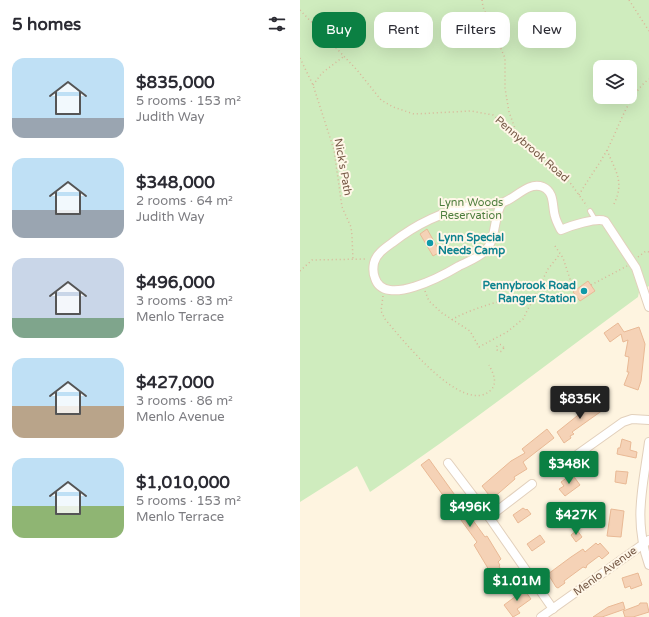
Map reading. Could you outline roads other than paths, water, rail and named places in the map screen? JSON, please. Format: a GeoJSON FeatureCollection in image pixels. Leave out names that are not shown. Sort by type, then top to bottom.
{"type":"FeatureCollection","features":[{"type":"Feature","properties":{"kind":"street","name":"Pennybrook Road"},"geometry":{"type":"LineString","coordinates":[[502,203],[497,214],[491,241],[486,250],[437,279],[408,289],[384,288],[376,281],[373,270],[375,261],[382,251],[417,225],[474,205],[502,203],[521,191],[535,186],[541,187],[550,194],[555,217],[561,230],[596,221]]}},
{"type":"Feature","properties":{"kind":"street"},"geometry":{"type":"LineString","coordinates":[[596,221],[605,221],[632,262],[641,280],[649,307]]}},
{"type":"Feature","properties":{"kind":"street"},"geometry":{"type":"LineString","coordinates":[[558,463],[571,458],[623,422],[632,419],[649,420]]}},
{"type":"Feature","properties":{"kind":"street"},"geometry":{"type":"LineString","coordinates":[[649,442],[640,508],[642,545],[649,565]]}},
{"type":"Feature","properties":{"kind":"street"},"geometry":{"type":"LineString","coordinates":[[448,463],[489,517],[553,609]]}},
{"type":"Feature","properties":{"kind":"street"},"geometry":{"type":"LineString","coordinates":[[489,517],[532,484]]}},
{"type":"Feature","properties":{"kind":"street","name":"Menlo Avenue"},"geometry":{"type":"LineString","coordinates":[[541,617],[649,540]]}},
{"type":"Feature","properties":{"kind":"lane"},"geometry":{"type":"LineString","coordinates":[[590,211],[596,221]]}},
{"type":"Feature","properties":{"kind":"place","name":"Lynn Special Needs Camp"},"geometry":{"type":"Point","coordinates":[430,243]}},
{"type":"Feature","properties":{"kind":"place","name":"Pennybrook Road Ranger Station"},"geometry":{"type":"Point","coordinates":[584,291]}},
{"type":"Feature","properties":{"kind":"park label","name":"Lynn Woods Reservation"},"geometry":{"type":"Point","coordinates":[471,208]}}]}
